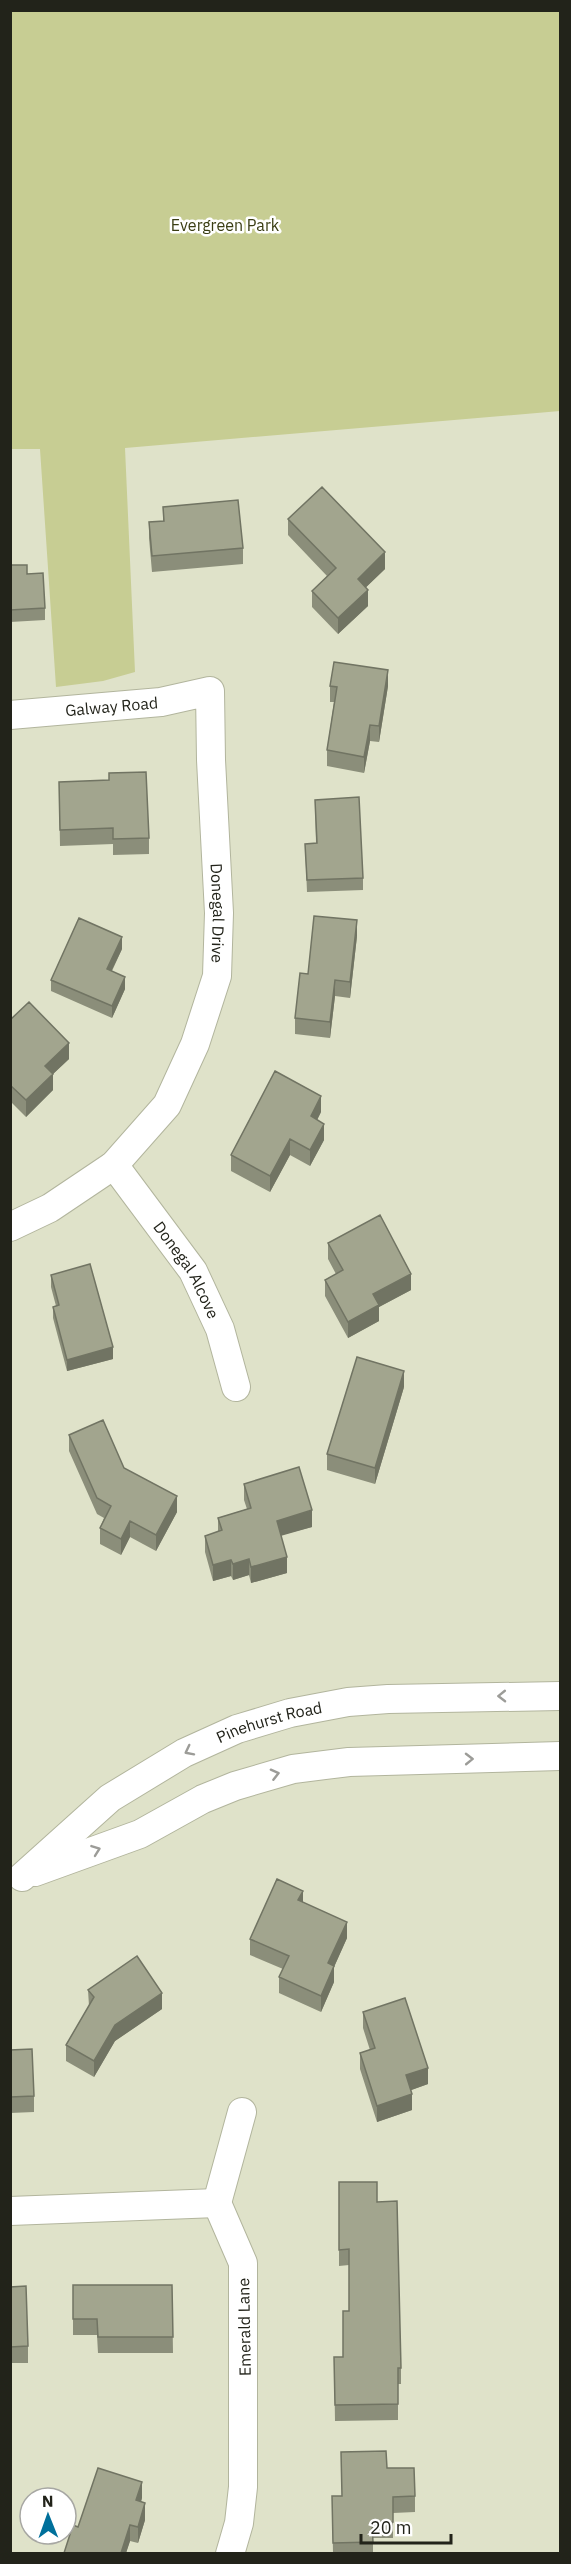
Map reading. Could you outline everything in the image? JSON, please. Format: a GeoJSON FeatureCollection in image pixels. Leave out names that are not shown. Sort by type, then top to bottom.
{"type":"FeatureCollection","features":[{"type":"Feature","properties":{"kind":"street","name":"Galway Road"},"geometry":{"type":"LineString","coordinates":[[10,715],[161,702],[210,691]]}},
{"type":"Feature","properties":{"kind":"street","name":"Donegal Drive"},"geometry":{"type":"LineString","coordinates":[[10,1227],[50,1208],[114,1165],[167,1105],[195,1044],[217,976],[219,913],[210,691]]}},
{"type":"Feature","properties":{"kind":"street","name":"Donegal Alcove"},"geometry":{"type":"LineString","coordinates":[[114,1165],[193,1271],[220,1329],[236,1387]]}},
{"type":"Feature","properties":{"kind":"street","name":"Pinehurst Road"},"geometry":{"type":"LineString","coordinates":[[16,1879],[110,1798],[184,1753],[212,1739],[263,1720],[348,1702],[388,1699],[561,1696]]}},
{"type":"Feature","properties":{"kind":"street","name":"Pinehurst Road"},"geometry":{"type":"LineString","coordinates":[[16,1879],[140,1834],[203,1799],[235,1786],[293,1769],[349,1762],[561,1756]]}},
{"type":"Feature","properties":{"kind":"street"},"geometry":{"type":"LineString","coordinates":[[10,2211],[217,2203],[242,2112]]}},
{"type":"Feature","properties":{"kind":"street","name":"Emerald Lane"},"geometry":{"type":"LineString","coordinates":[[217,2203],[243,2263],[243,2487],[239,2523],[230,2553]]}},
{"type":"Feature","properties":{"kind":"green space","name":"Evergreen Park"},"geometry":{"type":"Polygon","coordinates":[[[10,11],[560,11],[560,411],[125,448],[135,672],[103,681],[56,687],[40,449],[11,449],[10,11]]]}},
{"type":"Feature","properties":{"kind":"building"},"geometry":{"type":"Polygon","coordinates":[[[322,487],[385,552],[358,579],[368,590],[338,618],[312,591],[336,568],[288,519],[322,487]]]}},
{"type":"Feature","properties":{"kind":"building"},"geometry":{"type":"Polygon","coordinates":[[[238,500],[243,548],[152,556],[149,522],[164,521],[163,507],[238,500]]]}},
{"type":"Feature","properties":{"kind":"building"},"geometry":{"type":"Polygon","coordinates":[[[10,565],[27,565],[27,574],[43,573],[45,608],[10,610],[10,565]]]}},
{"type":"Feature","properties":{"kind":"building"},"geometry":{"type":"Polygon","coordinates":[[[334,662],[388,670],[379,726],[370,725],[364,757],[327,750],[337,687],[330,686],[334,662]]]}},
{"type":"Feature","properties":{"kind":"building"},"geometry":{"type":"Polygon","coordinates":[[[146,772],[149,838],[113,839],[113,828],[60,830],[59,782],[109,780],[109,773],[146,772]]]}},
{"type":"Feature","properties":{"kind":"building"},"geometry":{"type":"Polygon","coordinates":[[[359,797],[363,878],[307,880],[305,844],[317,843],[315,800],[359,797]]]}},
{"type":"Feature","properties":{"kind":"building"},"geometry":{"type":"Polygon","coordinates":[[[314,916],[357,920],[350,982],[335,980],[330,1022],[295,1018],[300,973],[308,974],[314,916]]]}},
{"type":"Feature","properties":{"kind":"building"},"geometry":{"type":"Polygon","coordinates":[[[79,918],[122,937],[107,969],[125,977],[112,1006],[51,980],[79,918]]]}},
{"type":"Feature","properties":{"kind":"building"},"geometry":{"type":"Polygon","coordinates":[[[29,1002],[69,1043],[45,1066],[53,1074],[26,1100],[10,1085],[10,1020],[29,1002]]]}},
{"type":"Feature","properties":{"kind":"building"},"geometry":{"type":"Polygon","coordinates":[[[275,1071],[321,1096],[311,1116],[324,1124],[310,1150],[290,1139],[270,1176],[231,1155],[275,1071]]]}},
{"type":"Feature","properties":{"kind":"building"},"geometry":{"type":"Polygon","coordinates":[[[380,1215],[411,1274],[373,1294],[379,1305],[348,1322],[325,1280],[343,1270],[328,1243],[380,1215]]]}},
{"type":"Feature","properties":{"kind":"building"},"geometry":{"type":"Polygon","coordinates":[[[90,1264],[113,1347],[67,1360],[53,1307],[59,1305],[51,1275],[90,1264]]]}},
{"type":"Feature","properties":{"kind":"building"},"geometry":{"type":"Polygon","coordinates":[[[357,1357],[404,1371],[375,1468],[327,1454],[357,1357]]]}},
{"type":"Feature","properties":{"kind":"building"},"geometry":{"type":"Polygon","coordinates":[[[103,1420],[124,1468],[177,1496],[156,1535],[130,1521],[121,1539],[100,1528],[111,1506],[97,1498],[69,1435],[103,1420]]]}},
{"type":"Feature","properties":{"kind":"building"},"geometry":{"type":"Polygon","coordinates":[[[299,1467],[312,1510],[277,1521],[287,1557],[251,1567],[249,1559],[233,1564],[231,1560],[213,1565],[205,1536],[222,1530],[218,1518],[251,1508],[244,1484],[299,1467]]]}},
{"type":"Feature","properties":{"kind":"building"},"geometry":{"type":"Polygon","coordinates":[[[277,1879],[303,1891],[298,1900],[347,1922],[328,1963],[334,1966],[321,1996],[279,1977],[289,1956],[250,1939],[277,1879]]]}},
{"type":"Feature","properties":{"kind":"building"},"geometry":{"type":"Polygon","coordinates":[[[137,1956],[162,1993],[115,2025],[94,2061],[66,2045],[94,1997],[88,1990],[137,1956]]]}},
{"type":"Feature","properties":{"kind":"building"},"geometry":{"type":"Polygon","coordinates":[[[405,1998],[428,2068],[406,2075],[412,2094],[377,2106],[360,2053],[375,2048],[363,2012],[405,1998]]]}},
{"type":"Feature","properties":{"kind":"building"},"geometry":{"type":"Polygon","coordinates":[[[32,2049],[34,2096],[10,2097],[10,2050],[32,2049]]]}},
{"type":"Feature","properties":{"kind":"building"},"geometry":{"type":"Polygon","coordinates":[[[339,2182],[377,2182],[377,2202],[397,2201],[401,2368],[398,2368],[398,2404],[335,2405],[334,2357],[343,2357],[343,2311],[349,2311],[349,2249],[339,2250],[339,2182]]]}},
{"type":"Feature","properties":{"kind":"building"},"geometry":{"type":"Polygon","coordinates":[[[73,2285],[172,2285],[173,2337],[98,2337],[97,2319],[73,2319],[73,2285]]]}},
{"type":"Feature","properties":{"kind":"building"},"geometry":{"type":"Polygon","coordinates":[[[26,2286],[28,2346],[10,2347],[10,2287],[26,2286]]]}},
{"type":"Feature","properties":{"kind":"building"},"geometry":{"type":"Polygon","coordinates":[[[386,2451],[387,2468],[414,2468],[415,2496],[393,2497],[393,2522],[372,2522],[373,2542],[333,2543],[332,2496],[342,2496],[341,2452],[386,2451]]]}},
{"type":"Feature","properties":{"kind":"building"},"geometry":{"type":"Polygon","coordinates":[[[98,2468],[142,2482],[136,2500],[145,2503],[138,2527],[130,2525],[121,2553],[64,2553],[66,2546],[78,2546],[78,2527],[98,2468]]]}}]}
